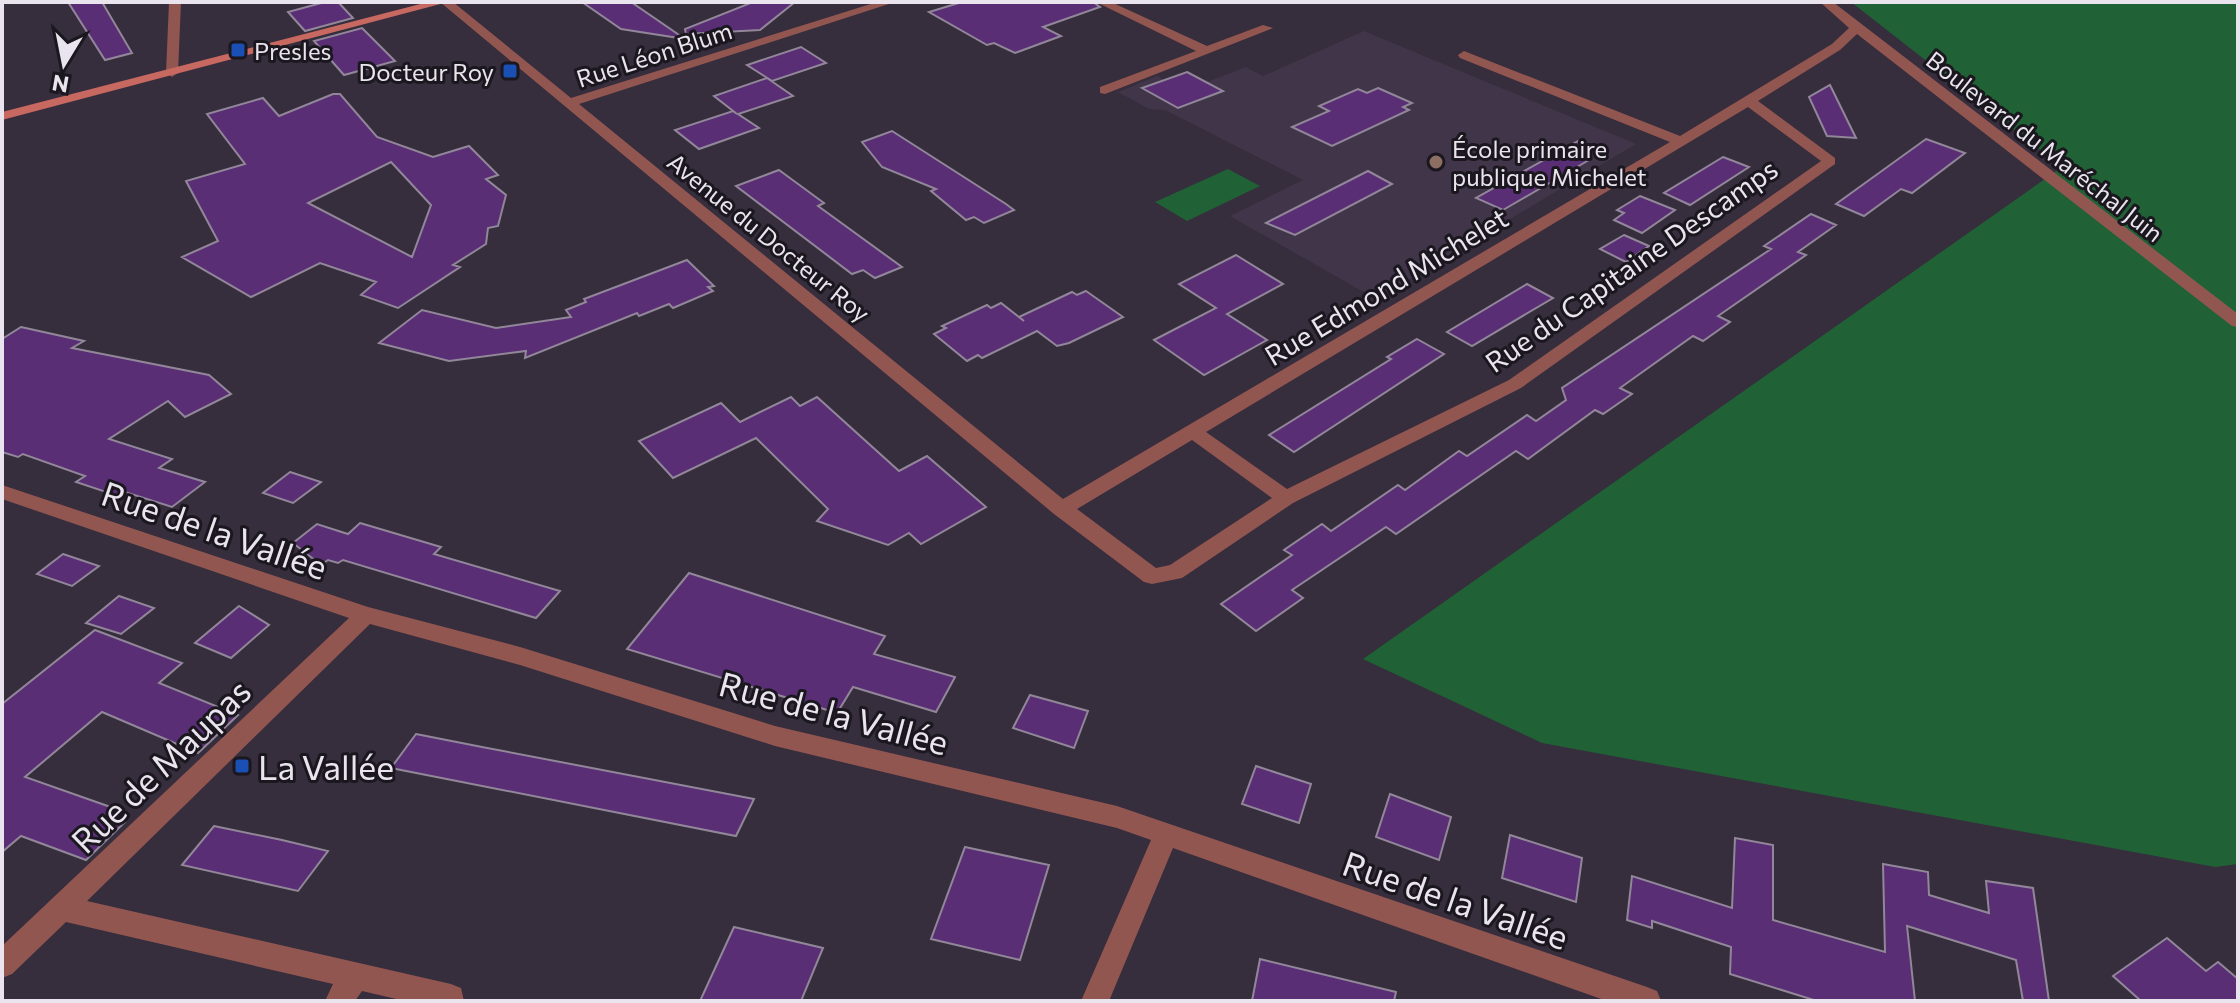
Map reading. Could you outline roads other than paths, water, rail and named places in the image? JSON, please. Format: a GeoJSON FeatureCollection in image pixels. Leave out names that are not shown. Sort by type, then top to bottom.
{"type":"FeatureCollection","features":[{"type":"Feature","properties":{"kind":"street"},"geometry":{"type":"LineString","coordinates":[[172,73],[175,2]]}},
{"type":"Feature","properties":{"kind":"street"},"geometry":{"type":"LineString","coordinates":[[2,116],[444,2]]}},
{"type":"Feature","properties":{"kind":"street","name":"Avenue du Docteur Roy"},"geometry":{"type":"LineString","coordinates":[[444,2],[1061,509]]}},
{"type":"Feature","properties":{"kind":"street","name":"Rue Léon Blum"},"geometry":{"type":"LineString","coordinates":[[569,103],[889,2]]}},
{"type":"Feature","properties":{"kind":"street"},"geometry":{"type":"LineString","coordinates":[[1102,2],[1207,51]]}},
{"type":"Feature","properties":{"kind":"street","name":"Boulevard du Maréchal Juin"},"geometry":{"type":"LineString","coordinates":[[1826,2],[2238,322]]}},
{"type":"Feature","properties":{"kind":"street"},"geometry":{"type":"LineString","coordinates":[[1105,90],[1267,28]]}},
{"type":"Feature","properties":{"kind":"street","name":"Rue Edmond Michelet"},"geometry":{"type":"LineString","coordinates":[[1061,509],[1749,101],[1836,47],[1856,28]]}},
{"type":"Feature","properties":{"kind":"street"},"geometry":{"type":"LineString","coordinates":[[1464,55],[1681,141]]}},
{"type":"Feature","properties":{"kind":"street","name":"Rue du Capitaine Descamps"},"geometry":{"type":"LineString","coordinates":[[1061,509],[1152,576],[1175,572],[1286,498],[1515,384],[1830,161],[1749,101]]}},
{"type":"Feature","properties":{"kind":"street"},"geometry":{"type":"LineString","coordinates":[[1192,431],[1286,498]]}},
{"type":"Feature","properties":{"kind":"street","name":"Rue de la Vallée"},"geometry":{"type":"LineString","coordinates":[[2,492],[366,615],[520,656],[775,736],[1117,817],[1647,1001]]}},
{"type":"Feature","properties":{"kind":"street","name":"Rue de Maupas"},"geometry":{"type":"LineString","coordinates":[[2,965],[366,615]]}},
{"type":"Feature","properties":{"kind":"street"},"geometry":{"type":"LineString","coordinates":[[1095,1001],[1166,835]]}},
{"type":"Feature","properties":{"kind":"street"},"geometry":{"type":"LineString","coordinates":[[61,908],[451,998],[449,1001]]}},
{"type":"Feature","properties":{"kind":"street"},"geometry":{"type":"LineString","coordinates":[[339,1001],[355,976]]}},
{"type":"Feature","properties":{"kind":"place","name":"Presles"},"geometry":{"type":"Point","coordinates":[238,50]}},
{"type":"Feature","properties":{"kind":"place","name":"Docteur Roy"},"geometry":{"type":"Point","coordinates":[510,71]}},
{"type":"Feature","properties":{"kind":"place","name":"École primaire publique Michelet"},"geometry":{"type":"Point","coordinates":[1436,162]}},
{"type":"Feature","properties":{"kind":"place","name":"La Vallée"},"geometry":{"type":"Point","coordinates":[242,766]}}]}
